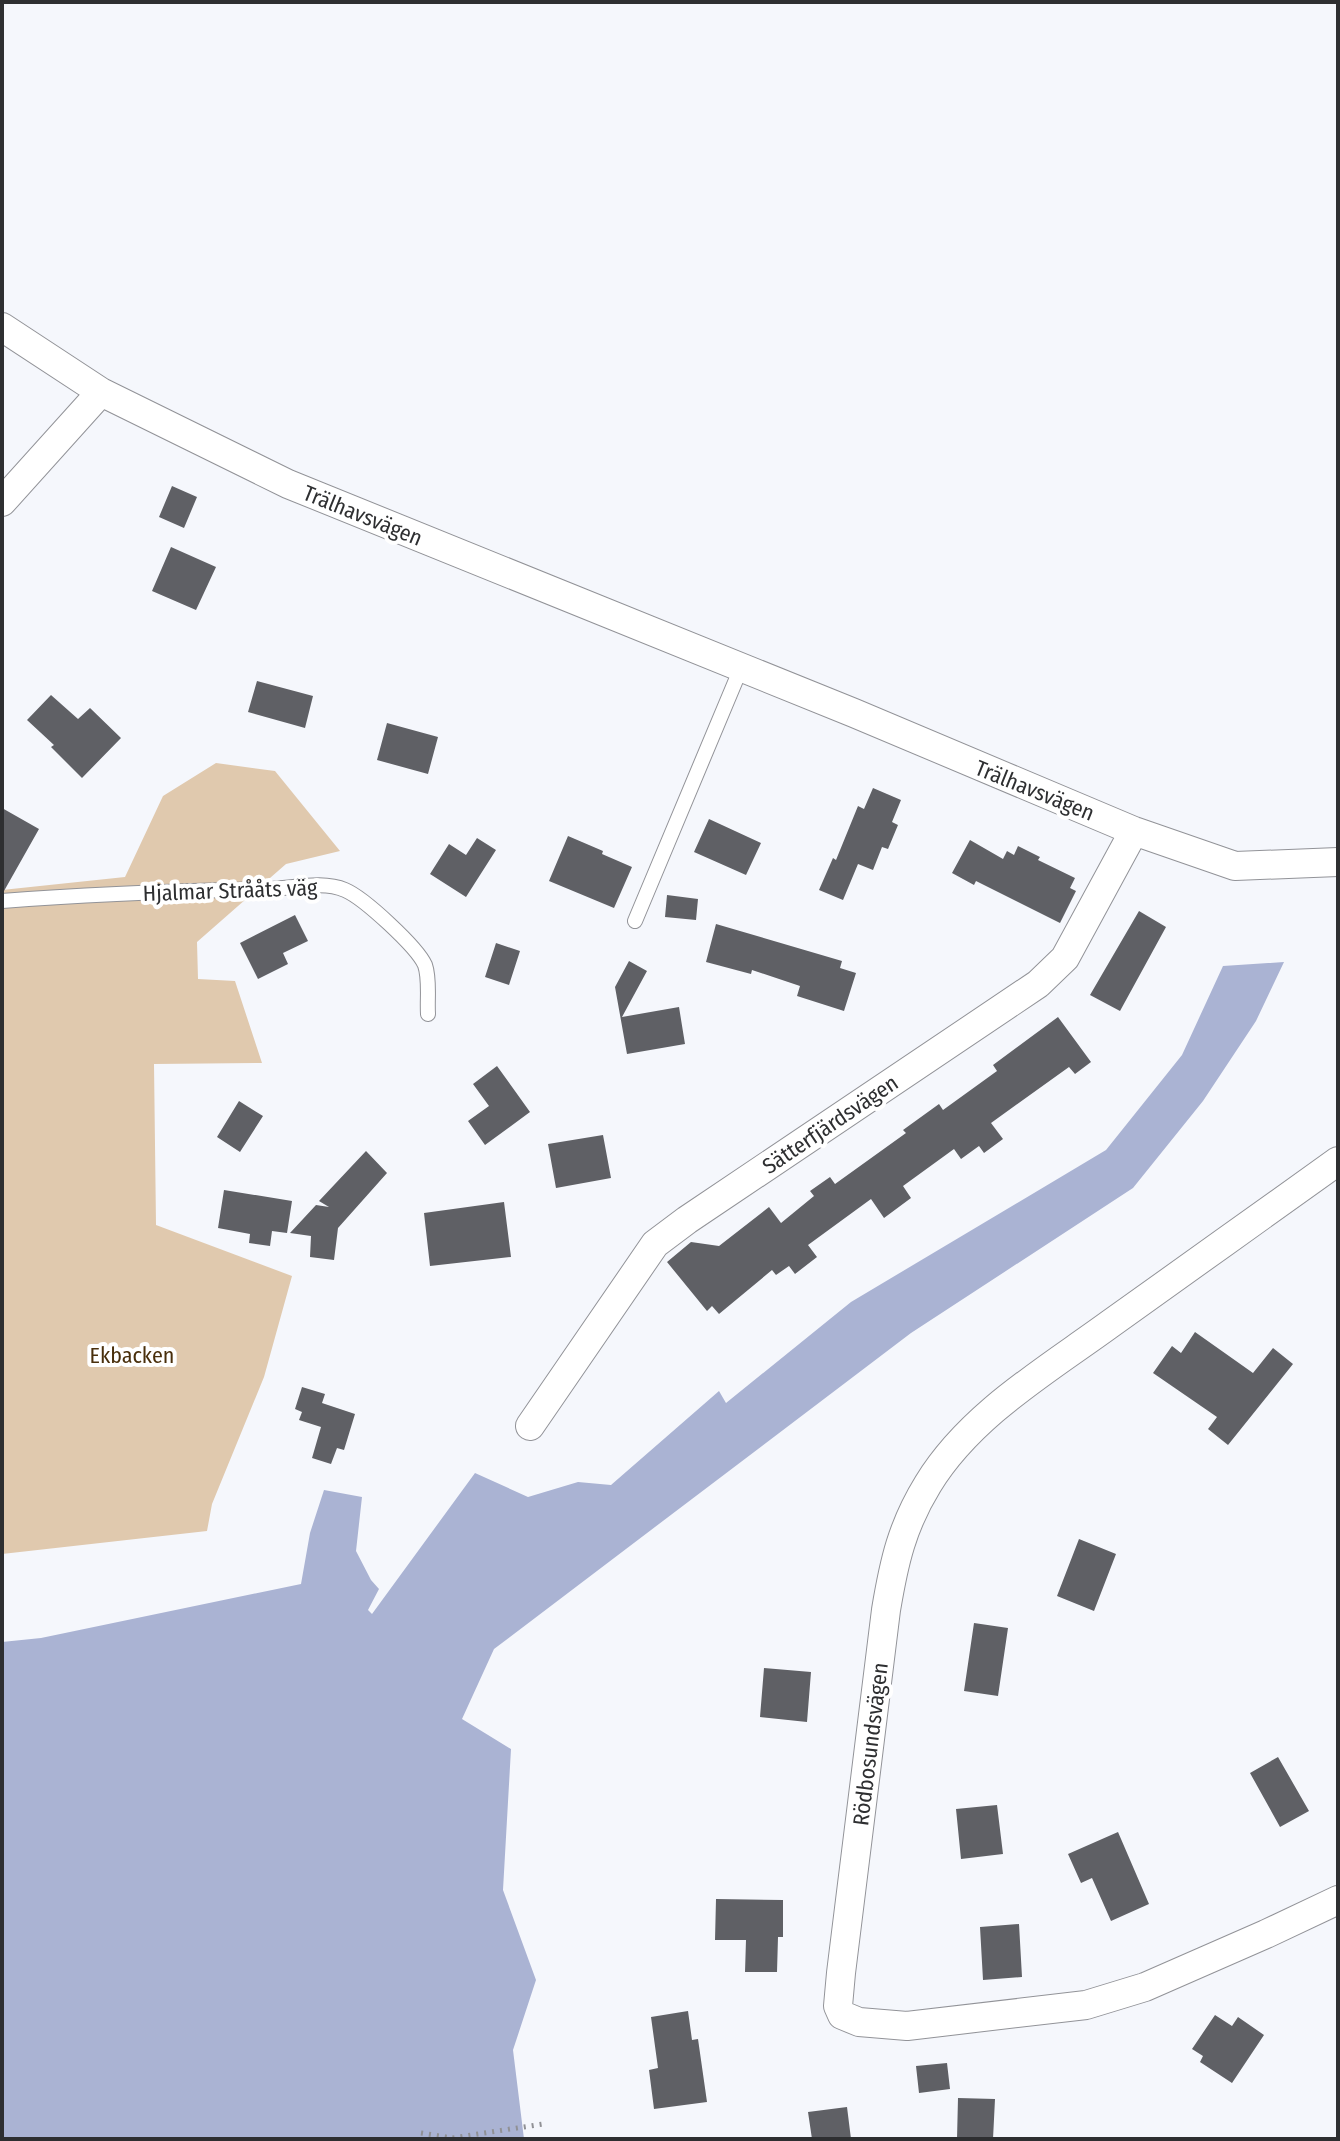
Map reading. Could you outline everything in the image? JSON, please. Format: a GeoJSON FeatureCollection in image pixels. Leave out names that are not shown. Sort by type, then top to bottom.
{"type":"FeatureCollection","features":[{"type":"Feature","properties":{"kind":"street","name":"Trälhavsvägen"},"geometry":{"type":"LineString","coordinates":[[2,327],[101,392],[288,484],[1134,831],[1235,866],[1338,862]]}},
{"type":"Feature","properties":{"kind":"street"},"geometry":{"type":"LineString","coordinates":[[2,502],[101,392]]}},
{"type":"Feature","properties":{"kind":"street","name":"Sätterfjärdsvägen"},"geometry":{"type":"LineString","coordinates":[[530,1426],[655,1244],[1038,984],[1065,958],[1134,831]]}},
{"type":"Feature","properties":{"kind":"street","name":"Rödbosundsvägen"},"geometry":{"type":"LineString","coordinates":[[1338,1161],[1045,1368],[960,1441],[929,1482],[903,1534],[895,1559],[838,2006],[842,2015],[859,2022],[907,2026],[1086,2005],[1145,1987],[1338,1900]]}},
{"type":"Feature","properties":{"kind":"lane"},"geometry":{"type":"LineString","coordinates":[[635,921],[741,668]]}},
{"type":"Feature","properties":{"kind":"lane","name":"Hjalmar Strååts väg"},"geometry":{"type":"LineString","coordinates":[[2,901],[103,893],[323,886],[346,890],[369,906],[420,955],[426,969],[428,1014]]}},
{"type":"Feature","properties":{"kind":"path"},"geometry":{"type":"LineString","coordinates":[[421,2133],[452,2138],[543,2124]]}},
{"type":"Feature","properties":{"kind":"green space","name":"Ekbacken"},"geometry":{"type":"Polygon","coordinates":[[[216,763],[275,771],[340,851],[286,864],[197,942],[198,979],[235,981],[262,1063],[154,1064],[156,1225],[292,1276],[264,1377],[212,1504],[207,1531],[2,1554],[2,890],[125,877],[163,796],[216,763]]]}},
{"type":"Feature","properties":{"kind":"water"},"geometry":{"type":"Polygon","coordinates":[[[1284,962],[1256,1021],[1203,1101],[1133,1188],[911,1333],[494,1649],[462,1719],[511,1749],[503,1890],[536,1980],[513,2050],[524,2139],[2,2139],[2,1642],[41,1638],[301,1584],[310,1533],[324,1490],[362,1497],[356,1551],[379,1589],[368,1610],[372,1614],[475,1473],[528,1497],[578,1482],[611,1485],[719,1391],[726,1403],[851,1302],[1106,1150],[1182,1055],[1223,966],[1284,962]]]}},
{"type":"Feature","properties":{"kind":"building"},"geometry":{"type":"Polygon","coordinates":[[[172,486],[197,497],[184,528],[159,517],[172,486]]]}},
{"type":"Feature","properties":{"kind":"building"},"geometry":{"type":"Polygon","coordinates":[[[171,547],[216,567],[196,610],[152,591],[171,547]]]}},
{"type":"Feature","properties":{"kind":"building"},"geometry":{"type":"Polygon","coordinates":[[[257,681],[313,696],[305,728],[248,712],[257,681]]]}},
{"type":"Feature","properties":{"kind":"building"},"geometry":{"type":"Polygon","coordinates":[[[51,695],[78,719],[90,708],[121,738],[82,778],[27,720],[51,695]]]}},
{"type":"Feature","properties":{"kind":"building"},"geometry":{"type":"Polygon","coordinates":[[[387,723],[438,737],[428,774],[377,760],[387,723]]]}},
{"type":"Feature","properties":{"kind":"building"},"geometry":{"type":"Polygon","coordinates":[[[873,788],[901,800],[892,822],[898,825],[888,849],[882,847],[873,870],[858,864],[843,900],[819,890],[833,858],[836,860],[858,806],[864,809],[873,788]]]}},
{"type":"Feature","properties":{"kind":"building"},"geometry":{"type":"Polygon","coordinates":[[[2,808],[39,829],[4,891],[2,891],[2,808]]]}},
{"type":"Feature","properties":{"kind":"building"},"geometry":{"type":"Polygon","coordinates":[[[709,819],[761,843],[746,875],[694,852],[709,819]]]}},
{"type":"Feature","properties":{"kind":"building"},"geometry":{"type":"Polygon","coordinates":[[[568,836],[632,867],[614,908],[549,881],[568,836]]]}},
{"type":"Feature","properties":{"kind":"building"},"geometry":{"type":"Polygon","coordinates":[[[477,838],[496,850],[466,897],[430,874],[449,844],[466,855],[477,838]]]}},
{"type":"Feature","properties":{"kind":"building"},"geometry":{"type":"Polygon","coordinates":[[[970,840],[1003,859],[1007,851],[1014,855],[1018,846],[1040,857],[1038,860],[1075,878],[1070,888],[1076,891],[1060,923],[976,881],[974,885],[952,873],[970,840]]]}},
{"type":"Feature","properties":{"kind":"building"},"geometry":{"type":"Polygon","coordinates":[[[667,895],[698,899],[696,920],[665,917],[667,895]]]}},
{"type":"Feature","properties":{"kind":"building"},"geometry":{"type":"Polygon","coordinates":[[[1139,911],[1166,927],[1120,1011],[1090,995],[1139,911]]]}},
{"type":"Feature","properties":{"kind":"building"},"geometry":{"type":"Polygon","coordinates":[[[295,915],[308,941],[283,953],[288,964],[258,979],[240,943],[295,915]]]}},
{"type":"Feature","properties":{"kind":"building"},"geometry":{"type":"Polygon","coordinates":[[[716,924],[842,961],[840,968],[856,973],[844,1011],[797,996],[800,986],[752,970],[751,974],[706,962],[716,924]]]}},
{"type":"Feature","properties":{"kind":"building"},"geometry":{"type":"Polygon","coordinates":[[[496,943],[520,951],[509,985],[485,977],[496,943]]]}},
{"type":"Feature","properties":{"kind":"building"},"geometry":{"type":"Polygon","coordinates":[[[629,961],[647,971],[622,1017],[679,1007],[685,1044],[627,1054],[615,987],[629,961]]]}},
{"type":"Feature","properties":{"kind":"building"},"geometry":{"type":"Polygon","coordinates":[[[1058,1017],[1091,1062],[1075,1074],[1069,1067],[991,1123],[1003,1139],[984,1153],[979,1146],[961,1159],[954,1149],[903,1186],[911,1198],[884,1218],[871,1199],[808,1245],[817,1257],[795,1274],[789,1266],[776,1275],[772,1270],[719,1314],[712,1306],[707,1311],[667,1262],[691,1242],[719,1246],[769,1207],[781,1223],[814,1196],[810,1191],[830,1177],[835,1184],[906,1133],[903,1130],[939,1104],[943,1110],[997,1071],[993,1065],[1058,1017]]]}},
{"type":"Feature","properties":{"kind":"building"},"geometry":{"type":"Polygon","coordinates":[[[497,1066],[530,1112],[485,1145],[468,1121],[489,1106],[473,1084],[497,1066]]]}},
{"type":"Feature","properties":{"kind":"building"},"geometry":{"type":"Polygon","coordinates":[[[239,1101],[263,1116],[240,1152],[217,1137],[239,1101]]]}},
{"type":"Feature","properties":{"kind":"building"},"geometry":{"type":"Polygon","coordinates":[[[603,1135],[611,1178],[556,1188],[548,1144],[603,1135]]]}},
{"type":"Feature","properties":{"kind":"building"},"geometry":{"type":"Polygon","coordinates":[[[366,1151],[387,1173],[338,1228],[334,1260],[310,1257],[311,1236],[290,1233],[316,1205],[329,1207],[319,1201],[366,1151]]]}},
{"type":"Feature","properties":{"kind":"building"},"geometry":{"type":"Polygon","coordinates":[[[224,1190],[292,1201],[287,1233],[272,1231],[270,1246],[249,1243],[250,1234],[218,1228],[224,1190]]]}},
{"type":"Feature","properties":{"kind":"building"},"geometry":{"type":"Polygon","coordinates":[[[504,1202],[511,1257],[430,1266],[424,1213],[504,1202]]]}},
{"type":"Feature","properties":{"kind":"building"},"geometry":{"type":"Polygon","coordinates":[[[1195,1332],[1253,1373],[1273,1348],[1293,1364],[1228,1445],[1208,1429],[1217,1417],[1153,1373],[1172,1346],[1181,1353],[1195,1332]]]}},
{"type":"Feature","properties":{"kind":"building"},"geometry":{"type":"Polygon","coordinates":[[[302,1387],[325,1394],[322,1403],[355,1414],[344,1450],[337,1448],[331,1464],[312,1458],[321,1427],[299,1420],[302,1412],[295,1409],[302,1387]]]}},
{"type":"Feature","properties":{"kind":"building"},"geometry":{"type":"Polygon","coordinates":[[[1079,1539],[1116,1554],[1094,1611],[1057,1596],[1079,1539]]]}},
{"type":"Feature","properties":{"kind":"building"},"geometry":{"type":"Polygon","coordinates":[[[974,1623],[1008,1628],[998,1696],[964,1691],[974,1623]]]}},
{"type":"Feature","properties":{"kind":"building"},"geometry":{"type":"Polygon","coordinates":[[[764,1668],[811,1672],[807,1722],[760,1717],[764,1668]]]}},
{"type":"Feature","properties":{"kind":"building"},"geometry":{"type":"Polygon","coordinates":[[[1278,1757],[1309,1811],[1280,1827],[1250,1773],[1278,1757]]]}},
{"type":"Feature","properties":{"kind":"building"},"geometry":{"type":"Polygon","coordinates":[[[997,1805],[1003,1854],[961,1859],[956,1809],[997,1805]]]}},
{"type":"Feature","properties":{"kind":"building"},"geometry":{"type":"Polygon","coordinates":[[[1118,1832],[1149,1904],[1111,1921],[1092,1878],[1081,1883],[1068,1854],[1118,1832]]]}},
{"type":"Feature","properties":{"kind":"building"},"geometry":{"type":"Polygon","coordinates":[[[716,1899],[783,1900],[783,1937],[778,1937],[777,1972],[745,1972],[746,1940],[715,1940],[716,1899]]]}},
{"type":"Feature","properties":{"kind":"building"},"geometry":{"type":"Polygon","coordinates":[[[1019,1924],[1022,1977],[983,1980],[980,1927],[1019,1924]]]}},
{"type":"Feature","properties":{"kind":"building"},"geometry":{"type":"Polygon","coordinates":[[[688,2011],[692,2040],[698,2039],[707,2102],[654,2109],[649,2070],[658,2068],[651,2017],[688,2011]]]}},
{"type":"Feature","properties":{"kind":"building"},"geometry":{"type":"Polygon","coordinates":[[[1215,2015],[1232,2026],[1238,2017],[1264,2035],[1232,2083],[1200,2062],[1203,2056],[1192,2049],[1215,2015]]]}},
{"type":"Feature","properties":{"kind":"building"},"geometry":{"type":"Polygon","coordinates":[[[947,2063],[950,2089],[919,2093],[916,2066],[947,2063]]]}},
{"type":"Feature","properties":{"kind":"building"},"geometry":{"type":"Polygon","coordinates":[[[958,2098],[995,2099],[993,2139],[957,2139],[958,2098]]]}},
{"type":"Feature","properties":{"kind":"building"},"geometry":{"type":"Polygon","coordinates":[[[847,2107],[851,2139],[812,2139],[808,2112],[847,2107]]]}}]}
